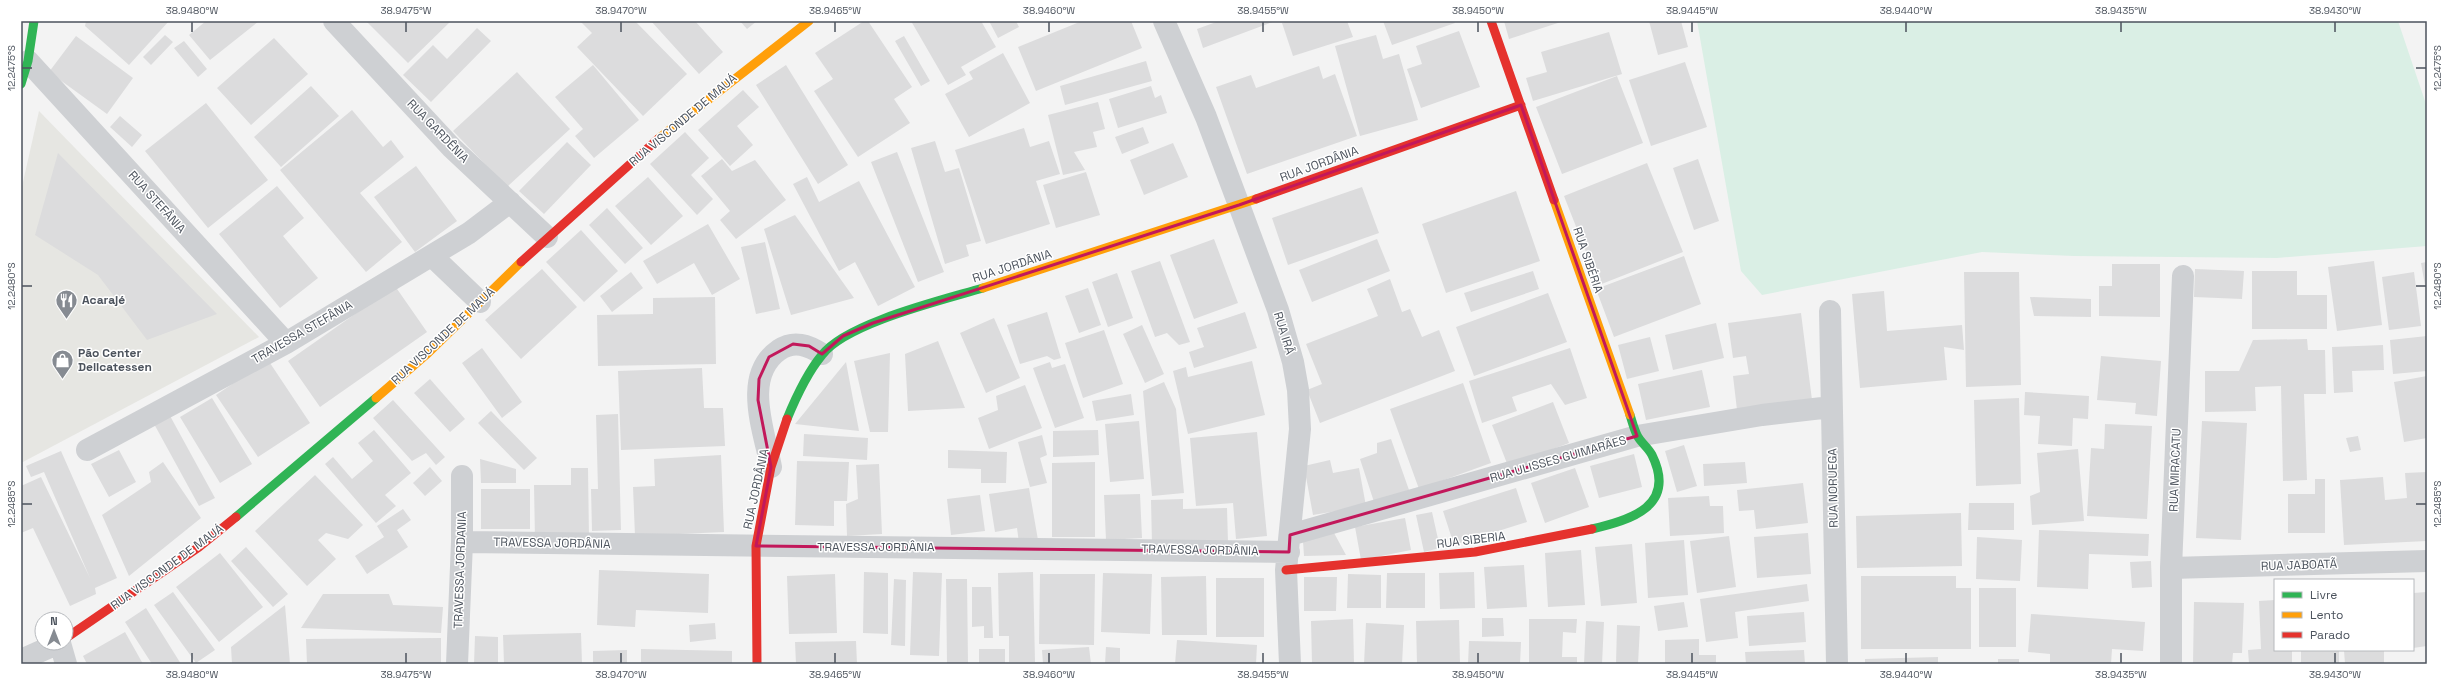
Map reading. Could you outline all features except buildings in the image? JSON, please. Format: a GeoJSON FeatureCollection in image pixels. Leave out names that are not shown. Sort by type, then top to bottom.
{"type":"FeatureCollection","features":[{"type":"Feature","properties":{"kind":"street"},"geometry":{"type":"LineString","coordinates":[[21,84],[28,61],[34,21]]}},
{"type":"Feature","properties":{"kind":"street","name":"RUA GARDÊNIA"},"geometry":{"type":"LineString","coordinates":[[334,21],[452,148],[547,237]]}},
{"type":"Feature","properties":{"kind":"street","name":"RUA VISCONDE DE MAUÁ"},"geometry":{"type":"LineString","coordinates":[[74,632],[205,542],[428,353],[547,237],[668,130],[808,21]]}},
{"type":"Feature","properties":{"kind":"street","name":"RUA IRÃ"},"geometry":{"type":"LineString","coordinates":[[1164,21],[1206,117],[1278,310],[1293,362],[1298,390],[1300,429],[1288,552],[1290,664]]}},
{"type":"Feature","properties":{"kind":"street","name":"RUA SIBÉRIA"},"geometry":{"type":"LineString","coordinates":[[1491,21],[1637,436],[1652,454],[1658,480],[1656,495],[1651,504]]}},
{"type":"Feature","properties":{"kind":"street","name":"RUA STEFÂNIA"},"geometry":{"type":"LineString","coordinates":[[28,61],[286,343]]}},
{"type":"Feature","properties":{"kind":"street","name":"RUA JORDÂNIA"},"geometry":{"type":"LineString","coordinates":[[757,664],[756,546],[771,467],[783,427],[794,402],[822,354],[843,336],[873,323],[1239,205],[1521,105]]}},
{"type":"Feature","properties":{"kind":"street","name":"TRAVESSA STEFÂNIA"},"geometry":{"type":"LineString","coordinates":[[87,450],[286,343],[469,233],[510,202]]}},
{"type":"Feature","properties":{"kind":"street"},"geometry":{"type":"LineString","coordinates":[[432,256],[480,302]]}},
{"type":"Feature","properties":{"kind":"street","name":"RUA MIRACATU"},"geometry":{"type":"LineString","coordinates":[[2171,664],[2171,568],[2183,276]]}},
{"type":"Feature","properties":{"kind":"street","name":"RUA NORUEGA"},"geometry":{"type":"LineString","coordinates":[[1830,311],[1837,664]]}},
{"type":"Feature","properties":{"kind":"street"},"geometry":{"type":"LineString","coordinates":[[771,467],[758,400],[762,368],[769,357],[793,344],[809,346],[822,354]]}},
{"type":"Feature","properties":{"kind":"street","name":"RUA ULISSES GUIMARÃES"},"geometry":{"type":"LineString","coordinates":[[1288,552],[1637,436],[1762,414],[1831,407]]}},
{"type":"Feature","properties":{"kind":"street","name":"TRAVESSA JORDANIA"},"geometry":{"type":"LineString","coordinates":[[457,664],[462,542],[462,476]]}},
{"type":"Feature","properties":{"kind":"street","name":"RUA SIBERIA"},"geometry":{"type":"LineString","coordinates":[[1288,552],[1473,554],[1538,542],[1635,516],[1651,504]]}},
{"type":"Feature","properties":{"kind":"street","name":"TRAVESSA JORDÂNIA"},"geometry":{"type":"LineString","coordinates":[[462,542],[1288,552]]}},
{"type":"Feature","properties":{"kind":"street","name":"RUA JABOATÃ"},"geometry":{"type":"LineString","coordinates":[[2171,568],[2427,561]]}},
{"type":"Feature","properties":{"kind":"street"},"geometry":{"type":"LineString","coordinates":[[21,660],[41,651]]}},
{"type":"Feature","properties":{"kind":"street"},"geometry":{"type":"LineString","coordinates":[[62,651],[66,664]]}},
{"type":"Feature","properties":{"kind":"highlighted area"},"geometry":{"type":"Polygon","coordinates":[[[1521,105],[1637,436],[1290,535],[1289,552],[756,546],[771,467],[758,400],[759,379],[769,357],[793,344],[809,346],[822,354],[843,336],[873,323],[1239,205],[1521,105]]]}},
{"type":"Feature","properties":{"kind":"shaded area"},"geometry":{"type":"Polygon","coordinates":[[[39,111],[259,337],[21,463],[21,191],[39,111]]]}},
{"type":"Feature","properties":{"kind":"green space"},"geometry":{"type":"Polygon","coordinates":[[[1697,21],[2398,21],[2427,107],[2427,246],[2277,258],[2074,256],[1982,252],[1762,295],[1741,271],[1697,21]]]}},
{"type":"Feature","properties":{"kind":"traffic: fast"},"geometry":{"type":"LineString","coordinates":[[21,84],[28,61],[34,21]]}},
{"type":"Feature","properties":{"kind":"traffic: fast"},"geometry":{"type":"LineString","coordinates":[[787,419],[811,370],[822,355],[834,343],[873,323],[896,314],[983,288]]}},
{"type":"Feature","properties":{"kind":"traffic: fast"},"geometry":{"type":"LineString","coordinates":[[236,517],[376,398]]}},
{"type":"Feature","properties":{"kind":"traffic: fast"},"geometry":{"type":"LineString","coordinates":[[1592,529],[1621,521],[1635,515],[1646,508],[1654,498],[1659,487],[1658,472],[1652,455],[1638,438],[1630,415]]}},
{"type":"Feature","properties":{"kind":"traffic: slow"},"geometry":{"type":"LineString","coordinates":[[658,139],[809,21]]}},
{"type":"Feature","properties":{"kind":"traffic: slow"},"geometry":{"type":"LineString","coordinates":[[983,288],[1256,199]]}},
{"type":"Feature","properties":{"kind":"traffic: slow"},"geometry":{"type":"LineString","coordinates":[[1554,200],[1630,415]]}},
{"type":"Feature","properties":{"kind":"traffic: slow"},"geometry":{"type":"LineString","coordinates":[[376,398],[428,353],[521,262]]}},
{"type":"Feature","properties":{"kind":"traffic: jam"},"geometry":{"type":"LineString","coordinates":[[1491,21],[1554,200]]}},
{"type":"Feature","properties":{"kind":"traffic: jam"},"geometry":{"type":"LineString","coordinates":[[1256,199],[1521,105]]}},
{"type":"Feature","properties":{"kind":"traffic: jam"},"geometry":{"type":"LineString","coordinates":[[521,262],[658,139]]}},
{"type":"Feature","properties":{"kind":"traffic: jam"},"geometry":{"type":"LineString","coordinates":[[757,664],[756,546],[771,467],[787,419]]}},
{"type":"Feature","properties":{"kind":"traffic: jam"},"geometry":{"type":"LineString","coordinates":[[74,633],[199,547],[236,517]]}},
{"type":"Feature","properties":{"kind":"traffic: jam"},"geometry":{"type":"LineString","coordinates":[[1286,570],[1475,552],[1592,529]]}},
{"type":"Feature","properties":{"kind":"place","name":"Acarajé"},"geometry":{"type":"Point","coordinates":[66,320]}},
{"type":"Feature","properties":{"kind":"place","name":"Pão Center Delicatessen"},"geometry":{"type":"Point","coordinates":[63,380]}}]}
